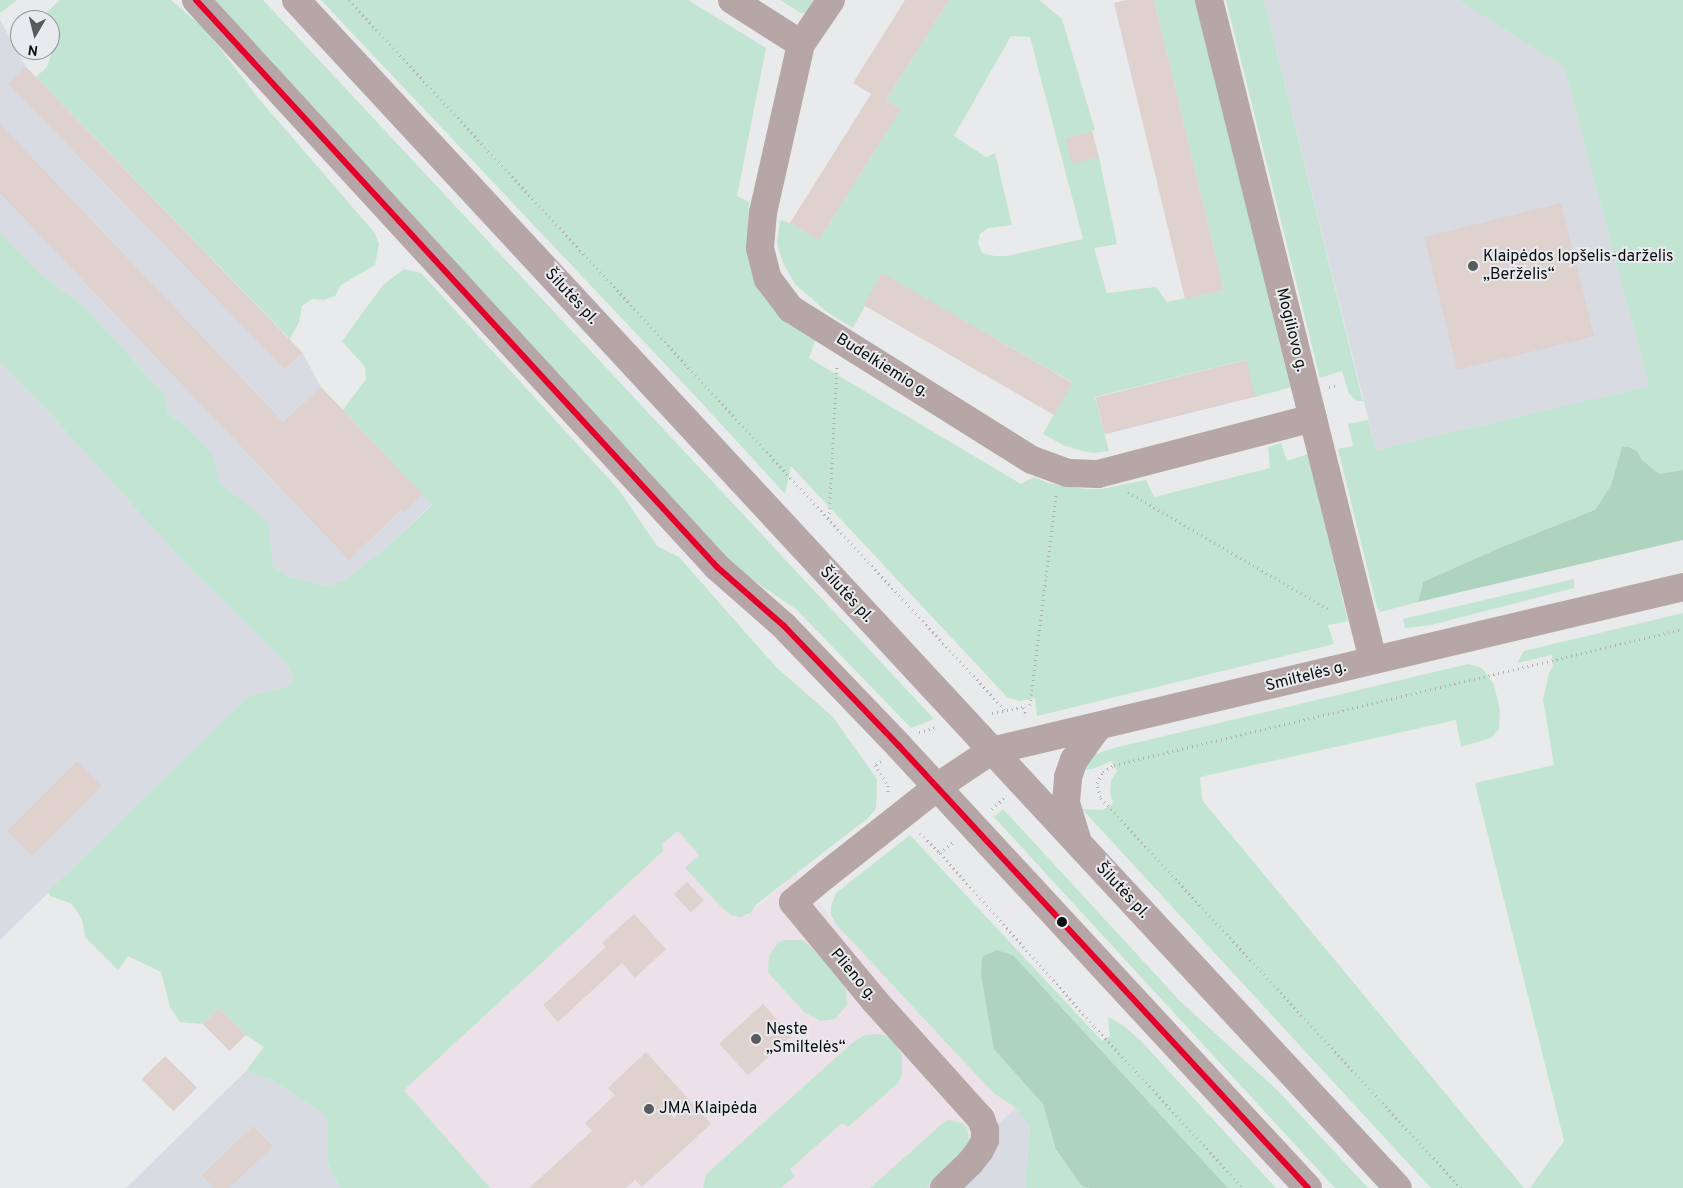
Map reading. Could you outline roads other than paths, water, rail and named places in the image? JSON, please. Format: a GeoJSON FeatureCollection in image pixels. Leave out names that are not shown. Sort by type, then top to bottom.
{"type":"FeatureCollection","features":[{"type":"Feature","properties":{"kind":"main road"},"geometry":{"type":"LineString","coordinates":[[196,0],[717,567],[784,626],[937,787],[1308,1188]]}},
{"type":"Feature","properties":{"kind":"main road","name":"Šilutės pl."},"geometry":{"type":"LineString","coordinates":[[296,0],[991,752],[1398,1188]]}},
{"type":"Feature","properties":{"kind":"main road"},"geometry":{"type":"LineString","coordinates":[[1079,845],[1066,802],[1068,777],[1074,760],[1098,727]]}},
{"type":"Feature","properties":{"kind":"street"},"geometry":{"type":"LineString","coordinates":[[732,0],[801,44],[831,0]]}},
{"type":"Feature","properties":{"kind":"street","name":"Mogiliovo g."},"geometry":{"type":"LineString","coordinates":[[1209,0],[1373,660]]}},
{"type":"Feature","properties":{"kind":"street","name":"Budelkiemio g."},"geometry":{"type":"LineString","coordinates":[[801,44],[763,213],[760,248],[768,279],[791,309],[1032,460],[1068,473],[1098,474],[1313,418]]}},
{"type":"Feature","properties":{"kind":"street","name":"Smiltelės g."},"geometry":{"type":"LineString","coordinates":[[937,787],[991,752],[1683,587]]}},
{"type":"Feature","properties":{"kind":"street","name":"Plieno g."},"geometry":{"type":"LineString","coordinates":[[937,787],[793,902],[874,1000],[981,1119],[985,1130],[985,1140],[980,1150],[970,1163],[944,1188]]}},
{"type":"Feature","properties":{"kind":"place","name":"Klaipėdos lopšelis-darželis „Berželis“"},"geometry":{"type":"Point","coordinates":[1473,266]}},
{"type":"Feature","properties":{"kind":"place","name":"Neste „Smiltelės“"},"geometry":{"type":"Point","coordinates":[756,1039]}},
{"type":"Feature","properties":{"kind":"place","name":"JMA Klaipėda"},"geometry":{"type":"Point","coordinates":[649,1109]}}]}
